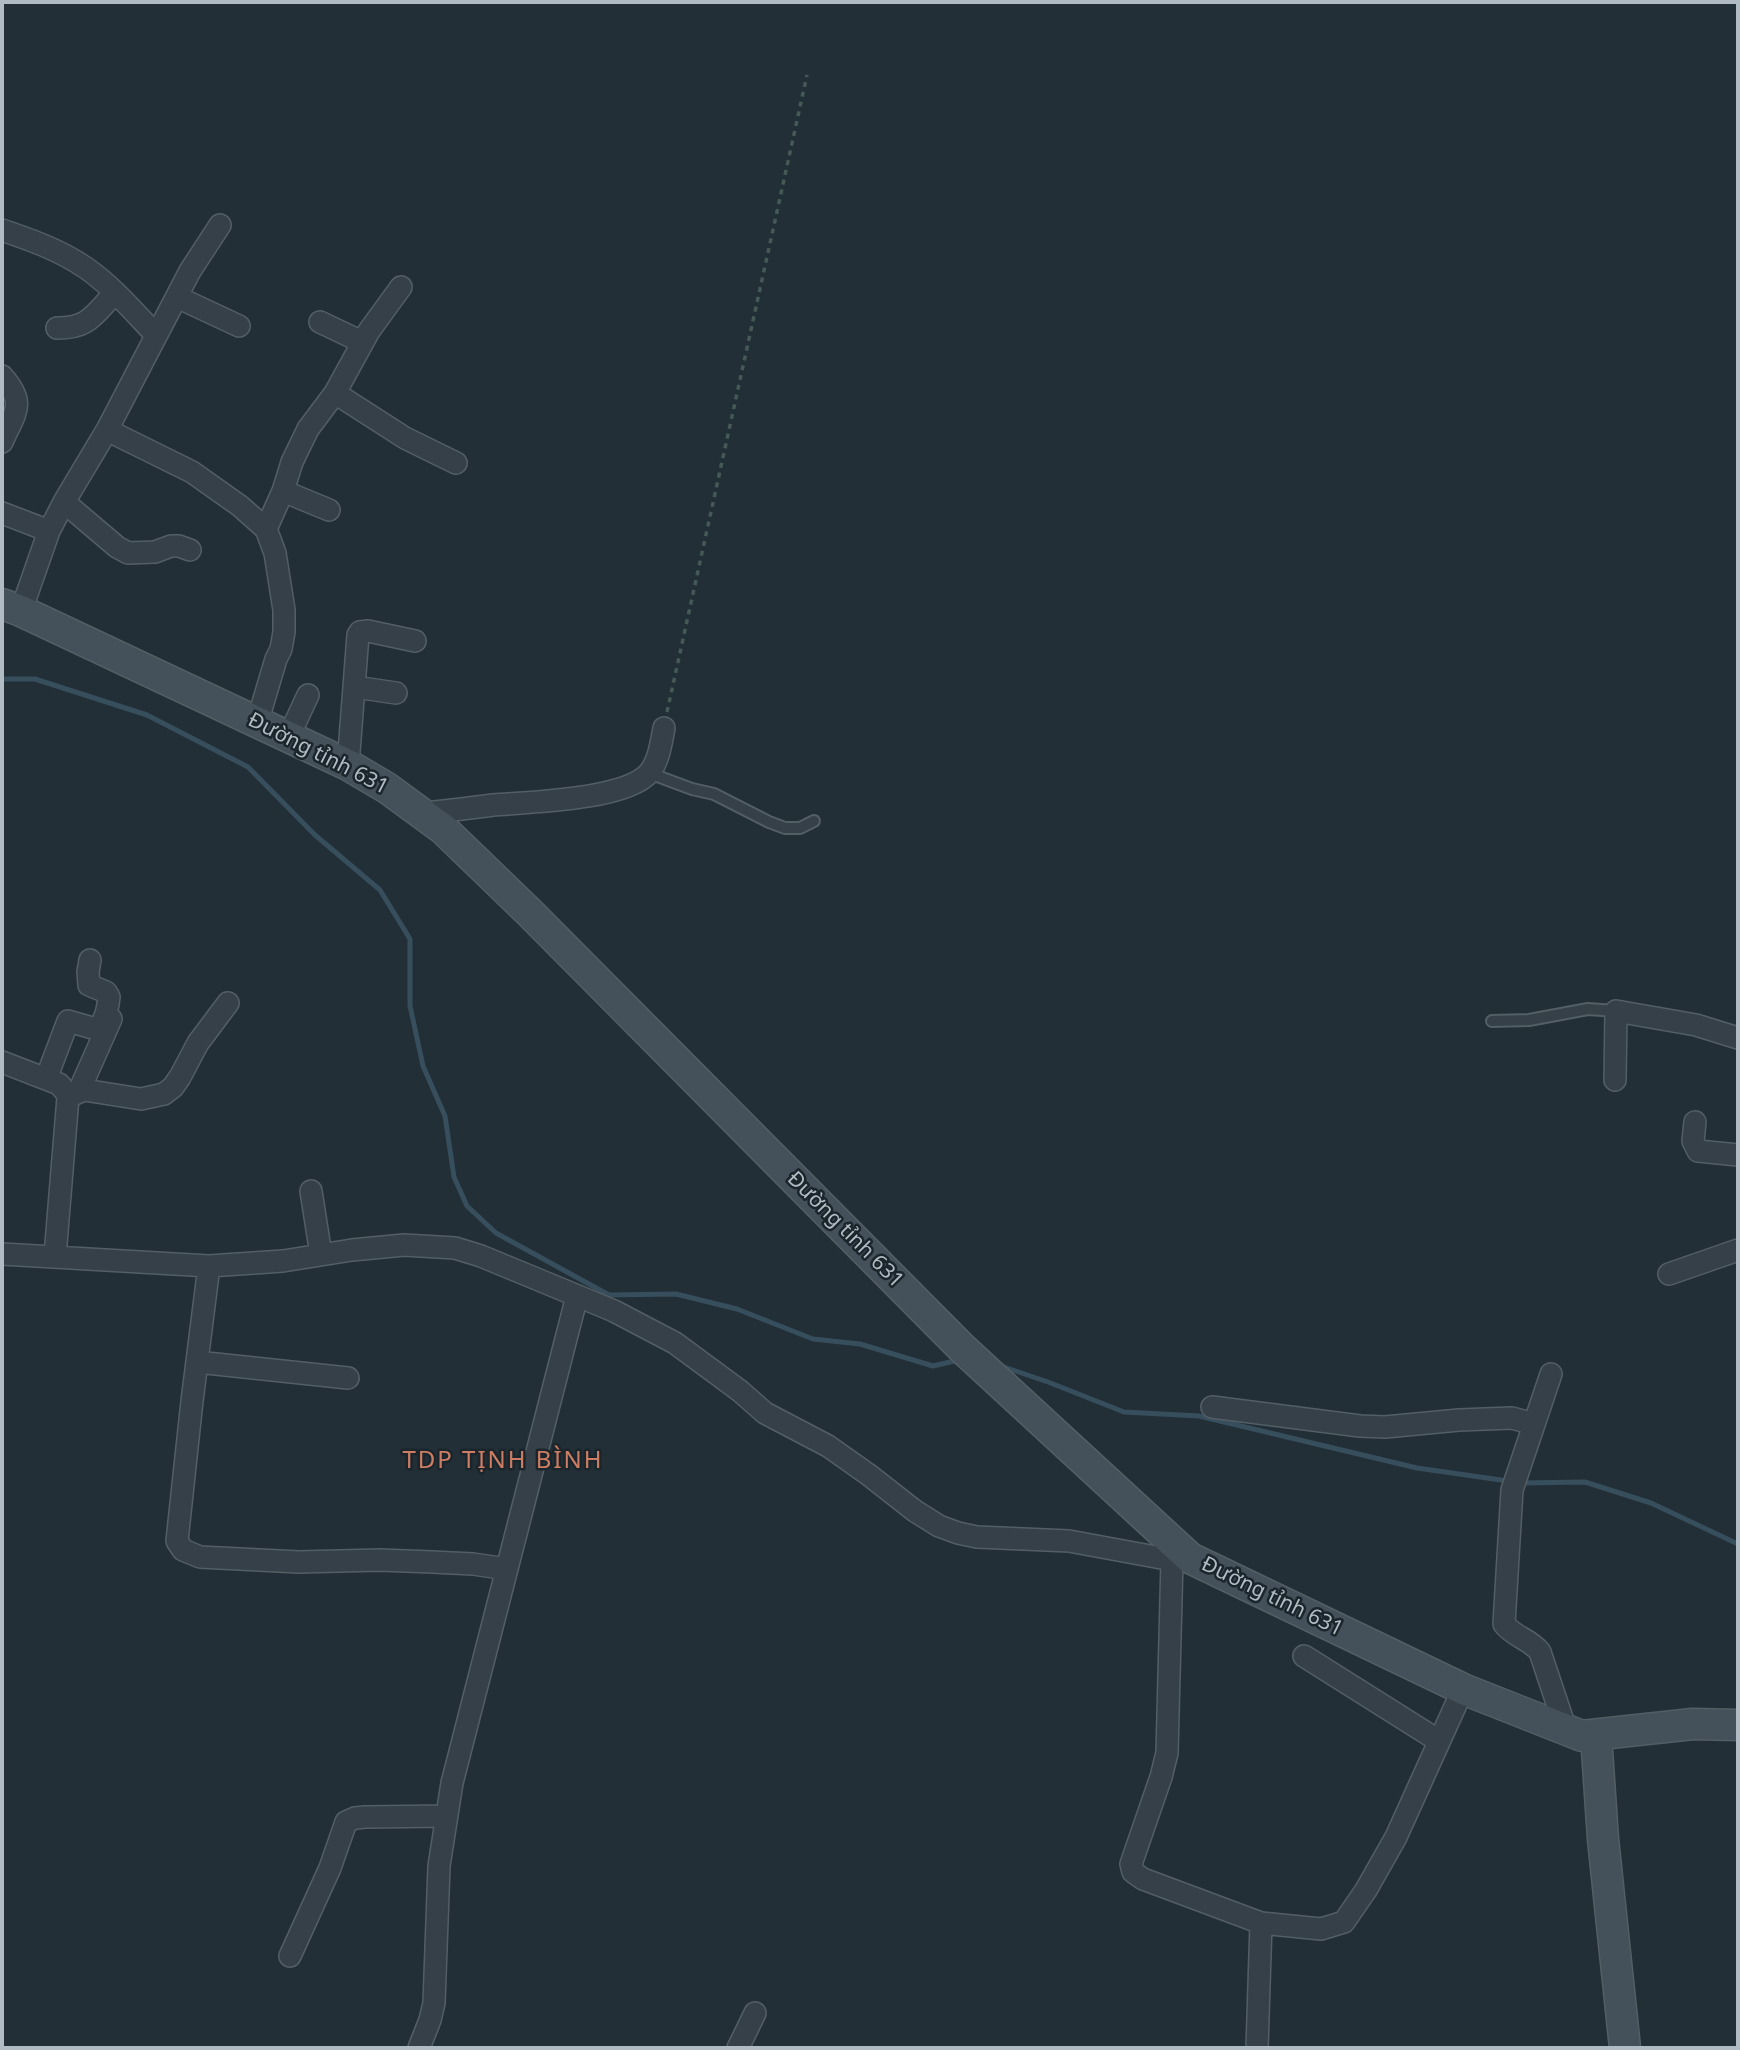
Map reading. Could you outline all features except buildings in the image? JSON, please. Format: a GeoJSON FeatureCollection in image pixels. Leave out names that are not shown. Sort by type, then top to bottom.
{"type":"FeatureCollection","features":[{"type":"Feature","properties":{"kind":"main road","name":"Đường tỉnh 631"},"geometry":{"type":"LineString","coordinates":[[11,608],[348,765],[387,788],[433,821],[530,913],[962,1348],[1018,1397],[1176,1572],[1582,1736],[1693,1724],[1738,1725]]}},
{"type":"Feature","properties":{"kind":"main road"},"geometry":{"type":"LineString","coordinates":[[1596,1735],[1603,1839],[1625,2048]]}},
{"type":"Feature","properties":{"kind":"street"},"geometry":{"type":"LineString","coordinates":[[11,608],[64,502],[107,430],[190,271],[220,225]]}},
{"type":"Feature","properties":{"kind":"street"},"geometry":{"type":"LineString","coordinates":[[2,230],[34,241],[96,275],[156,335]]}},
{"type":"Feature","properties":{"kind":"street"},"geometry":{"type":"LineString","coordinates":[[266,529],[302,440],[335,393],[362,342],[401,287]]}},
{"type":"Feature","properties":{"kind":"street"},"geometry":{"type":"LineString","coordinates":[[57,328],[81,326],[115,293]]}},
{"type":"Feature","properties":{"kind":"street"},"geometry":{"type":"LineString","coordinates":[[177,297],[239,326]]}},
{"type":"Feature","properties":{"kind":"street"},"geometry":{"type":"LineString","coordinates":[[320,323],[362,342]]}},
{"type":"Feature","properties":{"kind":"street"},"geometry":{"type":"LineString","coordinates":[[2,376],[14,388],[17,399],[2,442]]}},
{"type":"Feature","properties":{"kind":"street"},"geometry":{"type":"LineString","coordinates":[[335,393],[405,438],[456,463]]}},
{"type":"Feature","properties":{"kind":"street"},"geometry":{"type":"LineString","coordinates":[[107,430],[192,472],[240,506],[266,529],[275,553],[284,632],[257,723]]}},
{"type":"Feature","properties":{"kind":"street"},"geometry":{"type":"LineString","coordinates":[[283,491],[329,510]]}},
{"type":"Feature","properties":{"kind":"street"},"geometry":{"type":"LineString","coordinates":[[64,502],[128,554],[155,552],[171,546],[190,550]]}},
{"type":"Feature","properties":{"kind":"street"},"geometry":{"type":"LineString","coordinates":[[2,513],[49,531]]}},
{"type":"Feature","properties":{"kind":"street"},"geometry":{"type":"LineString","coordinates":[[348,765],[357,639],[360,632],[368,631],[415,641]]}},
{"type":"Feature","properties":{"kind":"street"},"geometry":{"type":"LineString","coordinates":[[355,687],[396,693]]}},
{"type":"Feature","properties":{"kind":"street"},"geometry":{"type":"LineString","coordinates":[[288,738],[308,695]]}},
{"type":"Feature","properties":{"kind":"street"},"geometry":{"type":"LineString","coordinates":[[433,821],[607,792],[633,784],[649,773],[658,756],[664,728]]}},
{"type":"Feature","properties":{"kind":"street"},"geometry":{"type":"LineString","coordinates":[[46,1079],[68,1021],[96,1029],[100,1027],[105,1016],[109,997],[106,992],[89,985],[90,960]]}},
{"type":"Feature","properties":{"kind":"street"},"geometry":{"type":"LineString","coordinates":[[2,1062],[46,1079],[74,1094],[90,1090],[141,1099],[164,1094],[173,1087],[198,1042],[228,1003]]}},
{"type":"Feature","properties":{"kind":"street"},"geometry":{"type":"LineString","coordinates":[[1615,1080],[1616,1011],[1696,1025],[1738,1038]]}},
{"type":"Feature","properties":{"kind":"street"},"geometry":{"type":"LineString","coordinates":[[56,1243],[74,1094],[111,1019]]}},
{"type":"Feature","properties":{"kind":"street"},"geometry":{"type":"LineString","coordinates":[[1695,1122],[1693,1142],[1698,1151],[1738,1155]]}},
{"type":"Feature","properties":{"kind":"street"},"geometry":{"type":"LineString","coordinates":[[310,1191],[319,1242]]}},
{"type":"Feature","properties":{"kind":"street"},"geometry":{"type":"LineString","coordinates":[[2,1254],[56,1243],[208,1266],[283,1261],[319,1242],[455,1248],[481,1256],[614,1311],[675,1343],[765,1413],[828,1446],[915,1511],[939,1525],[977,1537],[1069,1541],[1176,1572],[1167,1753],[1131,1868],[1143,1879],[1261,1923],[1321,1929],[1343,1922],[1386,1856],[1463,1689]]}},
{"type":"Feature","properties":{"kind":"street"},"geometry":{"type":"LineString","coordinates":[[1670,1273],[1738,1250]]}},
{"type":"Feature","properties":{"kind":"street"},"geometry":{"type":"LineString","coordinates":[[208,1266],[177,1541],[183,1550],[200,1557],[299,1562],[473,1564],[507,1569]]}},
{"type":"Feature","properties":{"kind":"street"},"geometry":{"type":"LineString","coordinates":[[419,2048],[434,2003],[439,1866],[457,1761],[577,1296]]}},
{"type":"Feature","properties":{"kind":"street"},"geometry":{"type":"LineString","coordinates":[[197,1362],[348,1378]]}},
{"type":"Feature","properties":{"kind":"street"},"geometry":{"type":"LineString","coordinates":[[1551,1374],[1512,1490],[1504,1623],[1510,1632],[1534,1644],[1540,1652],[1566,1730]]}},
{"type":"Feature","properties":{"kind":"street"},"geometry":{"type":"LineString","coordinates":[[1213,1407],[1385,1427],[1512,1418],[1534,1424]]}},
{"type":"Feature","properties":{"kind":"street"},"geometry":{"type":"LineString","coordinates":[[1304,1656],[1439,1741]]}},
{"type":"Feature","properties":{"kind":"street"},"geometry":{"type":"LineString","coordinates":[[290,1956],[330,1868],[346,1822],[365,1817],[446,1816]]}},
{"type":"Feature","properties":{"kind":"street"},"geometry":{"type":"LineString","coordinates":[[1257,2048],[1261,1923]]}},
{"type":"Feature","properties":{"kind":"street"},"geometry":{"type":"LineString","coordinates":[[738,2048],[755,2013]]}},
{"type":"Feature","properties":{"kind":"lane"},"geometry":{"type":"LineString","coordinates":[[649,773],[714,794],[785,828],[800,828],[814,821]]}},
{"type":"Feature","properties":{"kind":"lane"},"geometry":{"type":"LineString","coordinates":[[1492,1021],[1530,1020],[1588,1009],[1616,1011]]}},
{"type":"Feature","properties":{"kind":"path"},"geometry":{"type":"LineString","coordinates":[[664,728],[807,75]]}},
{"type":"Feature","properties":{"kind":"waterway"},"geometry":{"type":"LineString","coordinates":[[2,679],[35,679],[147,715],[248,767],[315,835],[380,890],[410,939],[410,1006],[423,1066],[445,1116],[454,1177],[467,1206],[496,1233],[609,1295],[676,1294],[737,1309],[813,1339],[860,1344],[933,1366],[959,1360]]}},
{"type":"Feature","properties":{"kind":"waterway"},"geometry":{"type":"LineString","coordinates":[[998,1365],[1124,1412],[1199,1416],[1417,1468],[1508,1481]]}},
{"type":"Feature","properties":{"kind":"waterway"},"geometry":{"type":"LineString","coordinates":[[1521,1483],[1585,1482],[1651,1503],[1738,1544]]}},
{"type":"Feature","properties":{"kind":"district","name":"TDP TỊNH BÌNH"},"geometry":{"type":"Point","coordinates":[503,1461]}}]}
